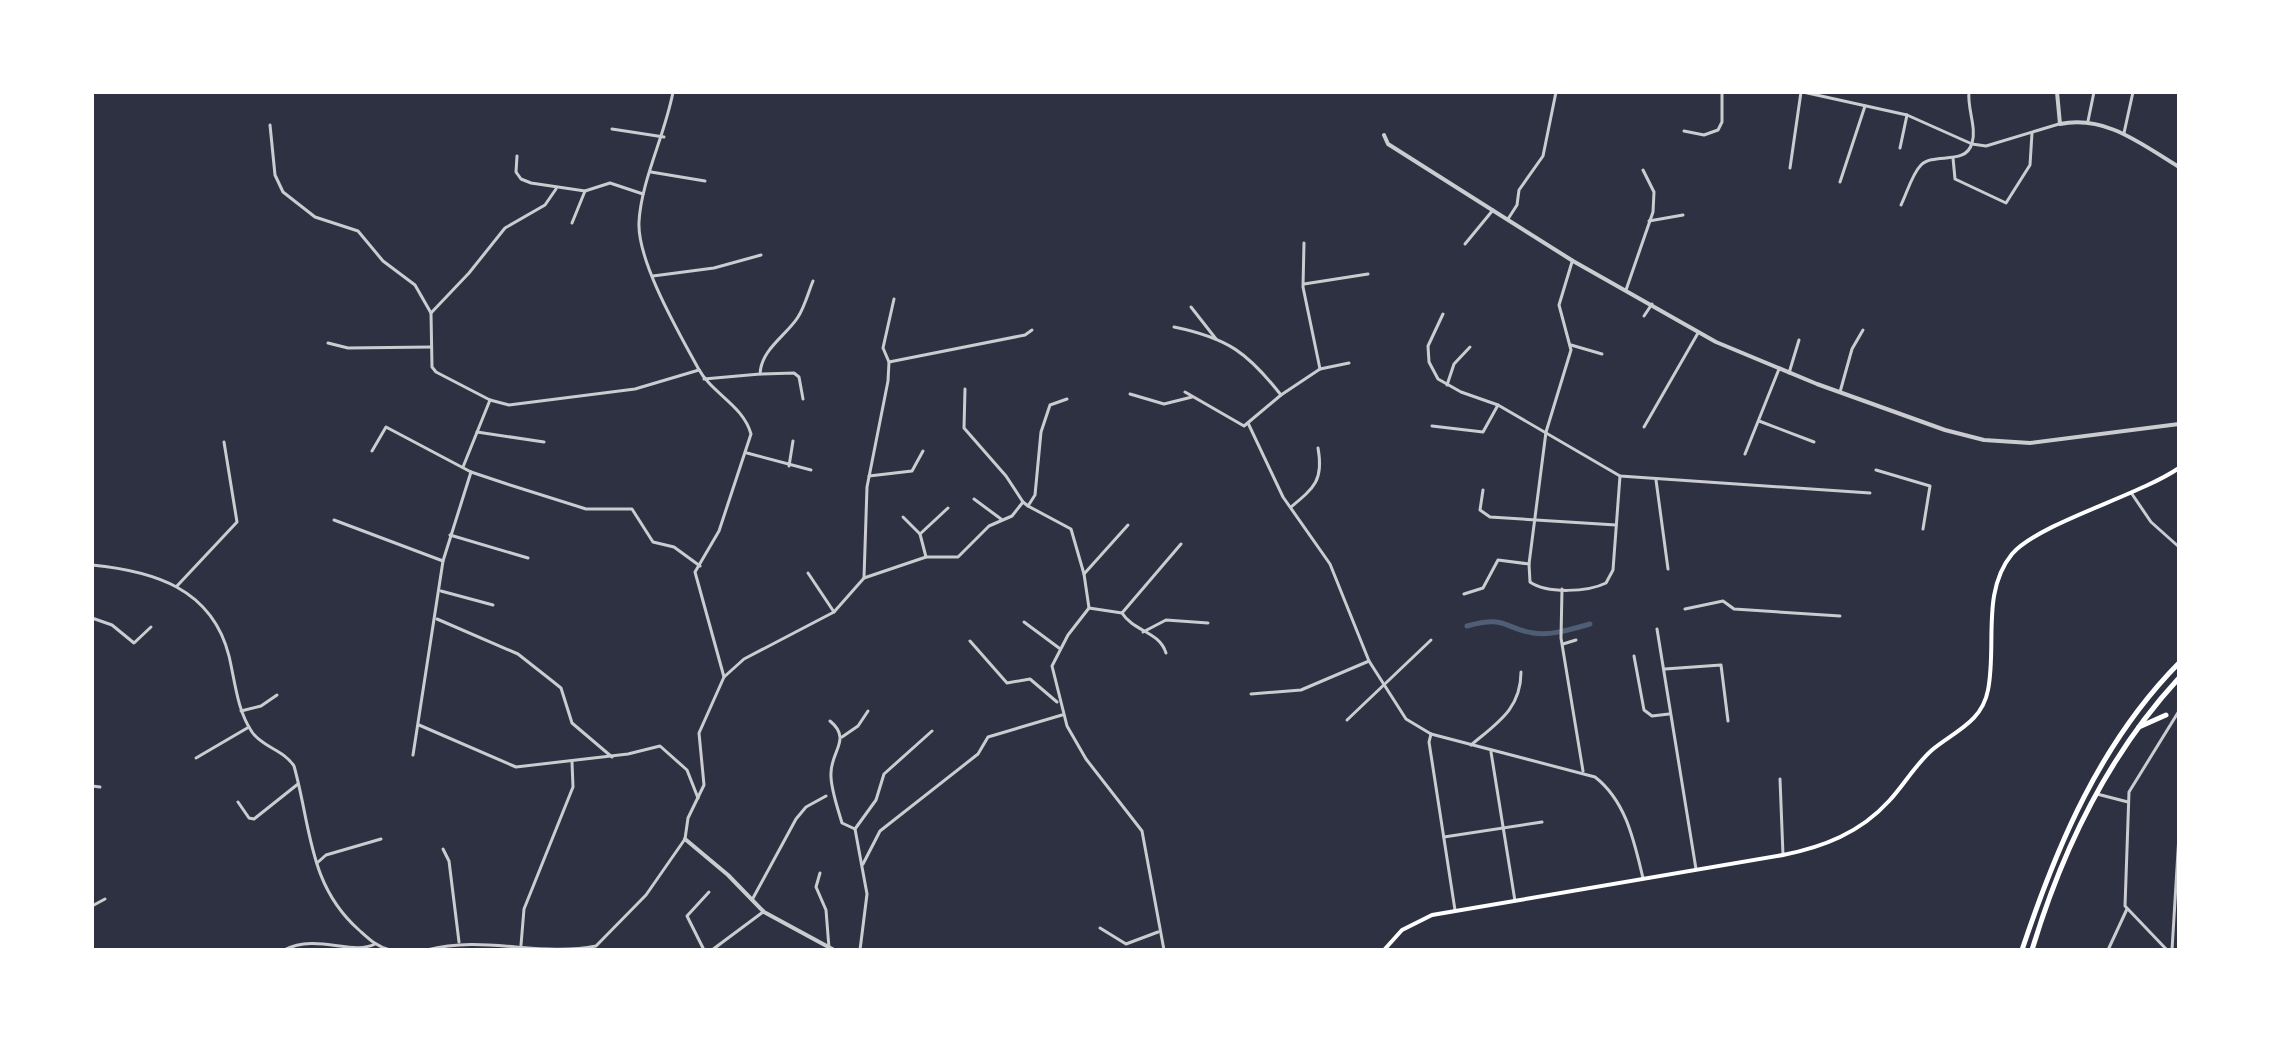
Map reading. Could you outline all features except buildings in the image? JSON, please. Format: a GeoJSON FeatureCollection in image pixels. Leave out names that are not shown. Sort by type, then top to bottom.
{"type":"FeatureCollection","features":[{"type":"Feature","properties":{"kind":"highway"},"geometry":{"type":"LineString","coordinates":[[2022,950],[2053,862],[2097,769],[2131,719],[2179,663]]}},
{"type":"Feature","properties":{"kind":"highway"},"geometry":{"type":"LineString","coordinates":[[2032,950],[2066,857],[2097,793],[2138,727],[2179,678]]}},
{"type":"Feature","properties":{"kind":"highway"},"geometry":{"type":"LineString","coordinates":[[2157,702],[2158,713],[2166,715]]}},
{"type":"Feature","properties":{"kind":"highway"},"geometry":{"type":"LineString","coordinates":[[2138,727],[2166,715]]}},
{"type":"Feature","properties":{"kind":"main road"},"geometry":{"type":"LineString","coordinates":[[1384,950],[1414,922],[1455,910],[1783,855],[1826,844],[1866,822],[1889,801],[1923,759],[1978,715],[1988,690],[1998,582],[2017,549],[2179,468]]}},
{"type":"Feature","properties":{"kind":"street"},"geometry":{"type":"LineString","coordinates":[[673,92],[664,137],[643,194],[639,232],[674,326],[704,379],[746,421],[751,434],[719,531],[695,572],[697,590],[724,677]]}},
{"type":"Feature","properties":{"kind":"street"},"geometry":{"type":"LineString","coordinates":[[1508,219],[1517,205],[1519,190],[1543,156],[1556,92]]}},
{"type":"Feature","properties":{"kind":"street"},"geometry":{"type":"LineString","coordinates":[[1684,131],[1704,135],[1718,130],[1722,122],[1722,92]]}},
{"type":"Feature","properties":{"kind":"street"},"geometry":{"type":"LineString","coordinates":[[1790,168],[1802,92],[1907,115],[1972,144],[1998,145],[2060,124],[2088,121],[2124,133],[2179,167]]}},
{"type":"Feature","properties":{"kind":"street"},"geometry":{"type":"LineString","coordinates":[[1842,100],[1846,92]]}},
{"type":"Feature","properties":{"kind":"street"},"geometry":{"type":"LineString","coordinates":[[1969,92],[1972,144]]}},
{"type":"Feature","properties":{"kind":"street"},"geometry":{"type":"LineString","coordinates":[[2057,92],[2060,124]]}},
{"type":"Feature","properties":{"kind":"street"},"geometry":{"type":"LineString","coordinates":[[2088,121],[2094,92]]}},
{"type":"Feature","properties":{"kind":"street"},"geometry":{"type":"LineString","coordinates":[[2124,133],[2133,92]]}},
{"type":"Feature","properties":{"kind":"street"},"geometry":{"type":"LineString","coordinates":[[1840,182],[1865,106]]}},
{"type":"Feature","properties":{"kind":"street"},"geometry":{"type":"LineString","coordinates":[[1900,148],[1907,115]]}},
{"type":"Feature","properties":{"kind":"street"},"geometry":{"type":"LineString","coordinates":[[270,125],[275,175],[283,192],[315,217],[358,231],[383,261],[415,285],[431,313],[431,347],[436,372],[490,400],[509,405],[658,384],[699,370]]}},
{"type":"Feature","properties":{"kind":"street"},"geometry":{"type":"LineString","coordinates":[[612,129],[664,137]]}},
{"type":"Feature","properties":{"kind":"street"},"geometry":{"type":"LineString","coordinates":[[1953,158],[1955,179],[2006,203],[2030,165],[2032,133]]}},
{"type":"Feature","properties":{"kind":"street"},"geometry":{"type":"LineString","coordinates":[[1384,135],[1388,144],[1573,261],[1699,332],[1779,369],[1840,392],[1945,430],[1998,442],[2042,443],[2179,424]]}},
{"type":"Feature","properties":{"kind":"street"},"geometry":{"type":"LineString","coordinates":[[1901,205],[1920,166],[1929,160],[1953,158],[1972,144]]}},
{"type":"Feature","properties":{"kind":"street"},"geometry":{"type":"LineString","coordinates":[[517,156],[516,172],[521,179],[556,189],[585,191],[610,183],[643,194]]}},
{"type":"Feature","properties":{"kind":"street"},"geometry":{"type":"LineString","coordinates":[[1626,290],[1649,221],[1654,192],[1643,170]]}},
{"type":"Feature","properties":{"kind":"street"},"geometry":{"type":"LineString","coordinates":[[651,172],[705,181]]}},
{"type":"Feature","properties":{"kind":"street"},"geometry":{"type":"LineString","coordinates":[[431,313],[505,228],[545,205],[556,189]]}},
{"type":"Feature","properties":{"kind":"street"},"geometry":{"type":"LineString","coordinates":[[572,223],[585,191]]}},
{"type":"Feature","properties":{"kind":"street"},"geometry":{"type":"LineString","coordinates":[[1465,244],[1494,209]]}},
{"type":"Feature","properties":{"kind":"street"},"geometry":{"type":"LineString","coordinates":[[1649,221],[1683,215]]}},
{"type":"Feature","properties":{"kind":"street"},"geometry":{"type":"LineString","coordinates":[[1304,243],[1304,284],[1320,369]]}},
{"type":"Feature","properties":{"kind":"street"},"geometry":{"type":"LineString","coordinates":[[653,276],[714,268],[761,255]]}},
{"type":"Feature","properties":{"kind":"street"},"geometry":{"type":"LineString","coordinates":[[1573,261],[1559,305],[1571,345],[1546,432],[1529,564],[1530,582],[1562,589],[1594,588],[1606,583],[1613,570],[1620,476]]}},
{"type":"Feature","properties":{"kind":"street"},"geometry":{"type":"LineString","coordinates":[[1304,284],[1368,274]]}},
{"type":"Feature","properties":{"kind":"street"},"geometry":{"type":"LineString","coordinates":[[760,374],[761,366],[779,336],[798,317],[813,281]]}},
{"type":"Feature","properties":{"kind":"street"},"geometry":{"type":"LineString","coordinates":[[864,578],[869,476],[889,362],[883,348],[894,299]]}},
{"type":"Feature","properties":{"kind":"street"},"geometry":{"type":"LineString","coordinates":[[1644,316],[1652,304]]}},
{"type":"Feature","properties":{"kind":"street"},"geometry":{"type":"LineString","coordinates":[[1191,307],[1216,339]]}},
{"type":"Feature","properties":{"kind":"street"},"geometry":{"type":"LineString","coordinates":[[1443,314],[1428,346],[1433,370],[1447,385],[1498,405],[1620,476],[1870,493]]}},
{"type":"Feature","properties":{"kind":"street"},"geometry":{"type":"LineString","coordinates":[[1174,327],[1216,339],[1250,358],[1281,395]]}},
{"type":"Feature","properties":{"kind":"street"},"geometry":{"type":"LineString","coordinates":[[889,362],[1017,337],[1032,330]]}},
{"type":"Feature","properties":{"kind":"street"},"geometry":{"type":"LineString","coordinates":[[1840,392],[1852,349],[1863,330]]}},
{"type":"Feature","properties":{"kind":"street"},"geometry":{"type":"LineString","coordinates":[[1644,427],[1699,332]]}},
{"type":"Feature","properties":{"kind":"street"},"geometry":{"type":"LineString","coordinates":[[1789,373],[1799,340]]}},
{"type":"Feature","properties":{"kind":"street"},"geometry":{"type":"LineString","coordinates":[[328,343],[348,348],[431,347]]}},
{"type":"Feature","properties":{"kind":"street"},"geometry":{"type":"LineString","coordinates":[[1571,345],[1602,354]]}},
{"type":"Feature","properties":{"kind":"street"},"geometry":{"type":"LineString","coordinates":[[1447,385],[1454,364],[1470,347]]}},
{"type":"Feature","properties":{"kind":"street"},"geometry":{"type":"LineString","coordinates":[[1185,392],[1238,424],[1248,423],[1281,395],[1320,369],[1349,363]]}},
{"type":"Feature","properties":{"kind":"street"},"geometry":{"type":"LineString","coordinates":[[1745,454],[1779,369]]}},
{"type":"Feature","properties":{"kind":"street"},"geometry":{"type":"LineString","coordinates":[[704,379],[794,373],[803,399]]}},
{"type":"Feature","properties":{"kind":"street"},"geometry":{"type":"LineString","coordinates":[[965,389],[964,428],[1006,476],[1023,502],[1071,529],[1084,574],[1089,608],[1059,648],[1052,666],[1059,705],[1086,759],[1140,826],[1158,932],[1164,950]]}},
{"type":"Feature","properties":{"kind":"street"},"geometry":{"type":"LineString","coordinates":[[1130,394],[1164,404],[1194,397]]}},
{"type":"Feature","properties":{"kind":"street"},"geometry":{"type":"LineString","coordinates":[[1028,506],[1035,495],[1041,432],[1050,405],[1067,399]]}},
{"type":"Feature","properties":{"kind":"street"},"geometry":{"type":"LineString","coordinates":[[463,467],[490,400]]}},
{"type":"Feature","properties":{"kind":"street"},"geometry":{"type":"LineString","coordinates":[[1432,426],[1483,432],[1498,405]]}},
{"type":"Feature","properties":{"kind":"street"},"geometry":{"type":"LineString","coordinates":[[1759,421],[1814,442]]}},
{"type":"Feature","properties":{"kind":"street"},"geometry":{"type":"LineString","coordinates":[[1248,423],[1291,507],[1330,564],[1369,661],[1383,688],[1406,719],[1431,734],[1491,752],[1583,772],[1601,782],[1619,806],[1634,838],[1643,878]]}},
{"type":"Feature","properties":{"kind":"street"},"geometry":{"type":"LineString","coordinates":[[372,451],[386,427],[471,472],[586,509],[632,509],[648,538],[674,547],[700,566]]}},
{"type":"Feature","properties":{"kind":"street"},"geometry":{"type":"LineString","coordinates":[[477,432],[544,442]]}},
{"type":"Feature","properties":{"kind":"street"},"geometry":{"type":"LineString","coordinates":[[789,466],[793,441]]}},
{"type":"Feature","properties":{"kind":"street"},"geometry":{"type":"LineString","coordinates":[[177,586],[237,522],[224,442]]}},
{"type":"Feature","properties":{"kind":"street"},"geometry":{"type":"LineString","coordinates":[[1291,507],[1318,483],[1321,466],[1318,448]]}},
{"type":"Feature","properties":{"kind":"street"},"geometry":{"type":"LineString","coordinates":[[869,476],[912,471],[923,451]]}},
{"type":"Feature","properties":{"kind":"street"},"geometry":{"type":"LineString","coordinates":[[747,453],[811,470]]}},
{"type":"Feature","properties":{"kind":"street"},"geometry":{"type":"LineString","coordinates":[[1876,470],[1930,486],[1923,529]]}},
{"type":"Feature","properties":{"kind":"street"},"geometry":{"type":"LineString","coordinates":[[413,755],[437,619],[443,561],[471,472]]}},
{"type":"Feature","properties":{"kind":"street"},"geometry":{"type":"LineString","coordinates":[[1656,480],[1668,569]]}},
{"type":"Feature","properties":{"kind":"street"},"geometry":{"type":"LineString","coordinates":[[1483,490],[1480,510],[1484,515],[1616,525]]}},
{"type":"Feature","properties":{"kind":"street"},"geometry":{"type":"LineString","coordinates":[[2132,494],[2151,522],[2179,547]]}},
{"type":"Feature","properties":{"kind":"street"},"geometry":{"type":"LineString","coordinates":[[974,499],[1001,519]]}},
{"type":"Feature","properties":{"kind":"street"},"geometry":{"type":"LineString","coordinates":[[427,950],[459,942],[586,949],[605,940],[646,895],[685,839],[688,818],[704,785],[699,733],[724,677],[744,659],[834,612],[864,578],[926,557],[958,557],[1001,519],[1012,516],[1023,502]]}},
{"type":"Feature","properties":{"kind":"street"},"geometry":{"type":"LineString","coordinates":[[920,534],[948,508]]}},
{"type":"Feature","properties":{"kind":"street"},"geometry":{"type":"LineString","coordinates":[[903,517],[920,534],[926,557]]}},
{"type":"Feature","properties":{"kind":"street"},"geometry":{"type":"LineString","coordinates":[[334,520],[443,561]]}},
{"type":"Feature","properties":{"kind":"street"},"geometry":{"type":"LineString","coordinates":[[1084,574],[1128,525]]}},
{"type":"Feature","properties":{"kind":"street"},"geometry":{"type":"LineString","coordinates":[[450,535],[528,558]]}},
{"type":"Feature","properties":{"kind":"street"},"geometry":{"type":"LineString","coordinates":[[1122,613],[1181,544]]}},
{"type":"Feature","properties":{"kind":"street"},"geometry":{"type":"LineString","coordinates":[[1464,594],[1483,588],[1498,560],[1529,564]]}},
{"type":"Feature","properties":{"kind":"street"},"geometry":{"type":"LineString","coordinates":[[92,565],[149,572],[177,586],[191,596],[223,635],[241,711],[249,727],[258,739],[291,761],[305,830],[333,902],[375,944],[387,950]]}},
{"type":"Feature","properties":{"kind":"street"},"geometry":{"type":"LineString","coordinates":[[808,573],[834,612]]}},
{"type":"Feature","properties":{"kind":"street"},"geometry":{"type":"LineString","coordinates":[[1562,589],[1563,644],[1583,772]]}},
{"type":"Feature","properties":{"kind":"street"},"geometry":{"type":"LineString","coordinates":[[441,591],[493,605]]}},
{"type":"Feature","properties":{"kind":"street"},"geometry":{"type":"LineString","coordinates":[[1685,609],[1723,601],[1734,609],[1840,616]]}},
{"type":"Feature","properties":{"kind":"street"},"geometry":{"type":"LineString","coordinates":[[1089,608],[1122,613],[1143,632],[1156,637],[1166,653]]}},
{"type":"Feature","properties":{"kind":"street"},"geometry":{"type":"LineString","coordinates":[[92,618],[112,625],[134,643],[151,627]]}},
{"type":"Feature","properties":{"kind":"street"},"geometry":{"type":"LineString","coordinates":[[437,619],[518,654],[561,688],[572,723],[612,757]]}},
{"type":"Feature","properties":{"kind":"street"},"geometry":{"type":"LineString","coordinates":[[1143,632],[1166,620],[1208,623]]}},
{"type":"Feature","properties":{"kind":"street"},"geometry":{"type":"LineString","coordinates":[[1024,622],[1059,648]]}},
{"type":"Feature","properties":{"kind":"street"},"geometry":{"type":"LineString","coordinates":[[1657,629],[1696,869]]}},
{"type":"Feature","properties":{"kind":"street"},"geometry":{"type":"LineString","coordinates":[[1347,720],[1431,640]]}},
{"type":"Feature","properties":{"kind":"street"},"geometry":{"type":"LineString","coordinates":[[1563,644],[1576,640]]}},
{"type":"Feature","properties":{"kind":"street"},"geometry":{"type":"LineString","coordinates":[[970,641],[1007,683],[1030,679],[1059,705]]}},
{"type":"Feature","properties":{"kind":"street"},"geometry":{"type":"LineString","coordinates":[[1634,656],[1644,710],[1652,716],[1669,714]]}},
{"type":"Feature","properties":{"kind":"street"},"geometry":{"type":"LineString","coordinates":[[1251,694],[1301,690],[1369,661]]}},
{"type":"Feature","properties":{"kind":"street"},"geometry":{"type":"LineString","coordinates":[[1665,669],[1721,665],[1728,721]]}},
{"type":"Feature","properties":{"kind":"street"},"geometry":{"type":"LineString","coordinates":[[1471,745],[1509,714],[1521,686],[1521,672]]}},
{"type":"Feature","properties":{"kind":"street"},"geometry":{"type":"LineString","coordinates":[[241,711],[261,706],[277,695]]}},
{"type":"Feature","properties":{"kind":"street"},"geometry":{"type":"LineString","coordinates":[[2166,715],[2179,710]]}},
{"type":"Feature","properties":{"kind":"street"},"geometry":{"type":"LineString","coordinates":[[2108,950],[2127,909],[2128,802],[2134,780],[2179,710]]}},
{"type":"Feature","properties":{"kind":"street"},"geometry":{"type":"LineString","coordinates":[[842,737],[858,726],[868,711]]}},
{"type":"Feature","properties":{"kind":"street"},"geometry":{"type":"LineString","coordinates":[[863,864],[880,831],[978,754],[988,737],[1062,715]]}},
{"type":"Feature","properties":{"kind":"street"},"geometry":{"type":"LineString","coordinates":[[830,721],[842,737],[831,778],[842,823],[855,829]]}},
{"type":"Feature","properties":{"kind":"street"},"geometry":{"type":"LineString","coordinates":[[419,725],[516,767],[612,757],[660,746],[687,770],[698,798]]}},
{"type":"Feature","properties":{"kind":"street"},"geometry":{"type":"LineString","coordinates":[[196,758],[249,727]]}},
{"type":"Feature","properties":{"kind":"street"},"geometry":{"type":"LineString","coordinates":[[860,950],[867,894],[855,829],[876,800],[884,774],[932,731]]}},
{"type":"Feature","properties":{"kind":"street"},"geometry":{"type":"LineString","coordinates":[[1431,734],[1429,742],[1455,910]]}},
{"type":"Feature","properties":{"kind":"street"},"geometry":{"type":"LineString","coordinates":[[1491,752],[1515,901]]}},
{"type":"Feature","properties":{"kind":"street"},"geometry":{"type":"LineString","coordinates":[[521,945],[524,909],[573,787],[572,761]]}},
{"type":"Feature","properties":{"kind":"street"},"geometry":{"type":"LineString","coordinates":[[1780,779],[1783,855]]}},
{"type":"Feature","properties":{"kind":"street"},"geometry":{"type":"LineString","coordinates":[[238,802],[249,818],[254,819],[298,784]]}},
{"type":"Feature","properties":{"kind":"street"},"geometry":{"type":"LineString","coordinates":[[92,786],[100,787]]}},
{"type":"Feature","properties":{"kind":"street"},"geometry":{"type":"LineString","coordinates":[[2097,793],[2128,802]]}},
{"type":"Feature","properties":{"kind":"street"},"geometry":{"type":"LineString","coordinates":[[752,900],[796,819],[806,807],[826,796]]}},
{"type":"Feature","properties":{"kind":"street"},"geometry":{"type":"LineString","coordinates":[[1444,837],[1542,822]]}},
{"type":"Feature","properties":{"kind":"street"},"geometry":{"type":"LineString","coordinates":[[2169,950],[2179,835]]}},
{"type":"Feature","properties":{"kind":"street"},"geometry":{"type":"LineString","coordinates":[[317,863],[326,855],[381,839]]}},
{"type":"Feature","properties":{"kind":"street"},"geometry":{"type":"LineString","coordinates":[[685,839],[728,875],[764,912],[831,949]]}},
{"type":"Feature","properties":{"kind":"street"},"geometry":{"type":"LineString","coordinates":[[443,849],[449,861],[459,942]]}},
{"type":"Feature","properties":{"kind":"street"},"geometry":{"type":"LineString","coordinates":[[820,873],[816,887],[826,910],[831,949]]}},
{"type":"Feature","properties":{"kind":"street"},"geometry":{"type":"LineString","coordinates":[[704,950],[687,916],[709,892]]}},
{"type":"Feature","properties":{"kind":"street"},"geometry":{"type":"LineString","coordinates":[[92,906],[105,899]]}},
{"type":"Feature","properties":{"kind":"street"},"geometry":{"type":"LineString","coordinates":[[2127,909],[2169,950]]}},
{"type":"Feature","properties":{"kind":"street"},"geometry":{"type":"LineString","coordinates":[[712,950],[764,912]]}},
{"type":"Feature","properties":{"kind":"street"},"geometry":{"type":"LineString","coordinates":[[1100,928],[1126,944],[1158,932]]}},
{"type":"Feature","properties":{"kind":"street"},"geometry":{"type":"LineString","coordinates":[[284,950],[316,941],[364,948],[375,944]]}},
{"type":"Feature","properties":{"kind":"waterway"},"geometry":{"type":"LineString","coordinates":[[1467,626],[1497,622],[1540,634],[1590,624]]}}]}
